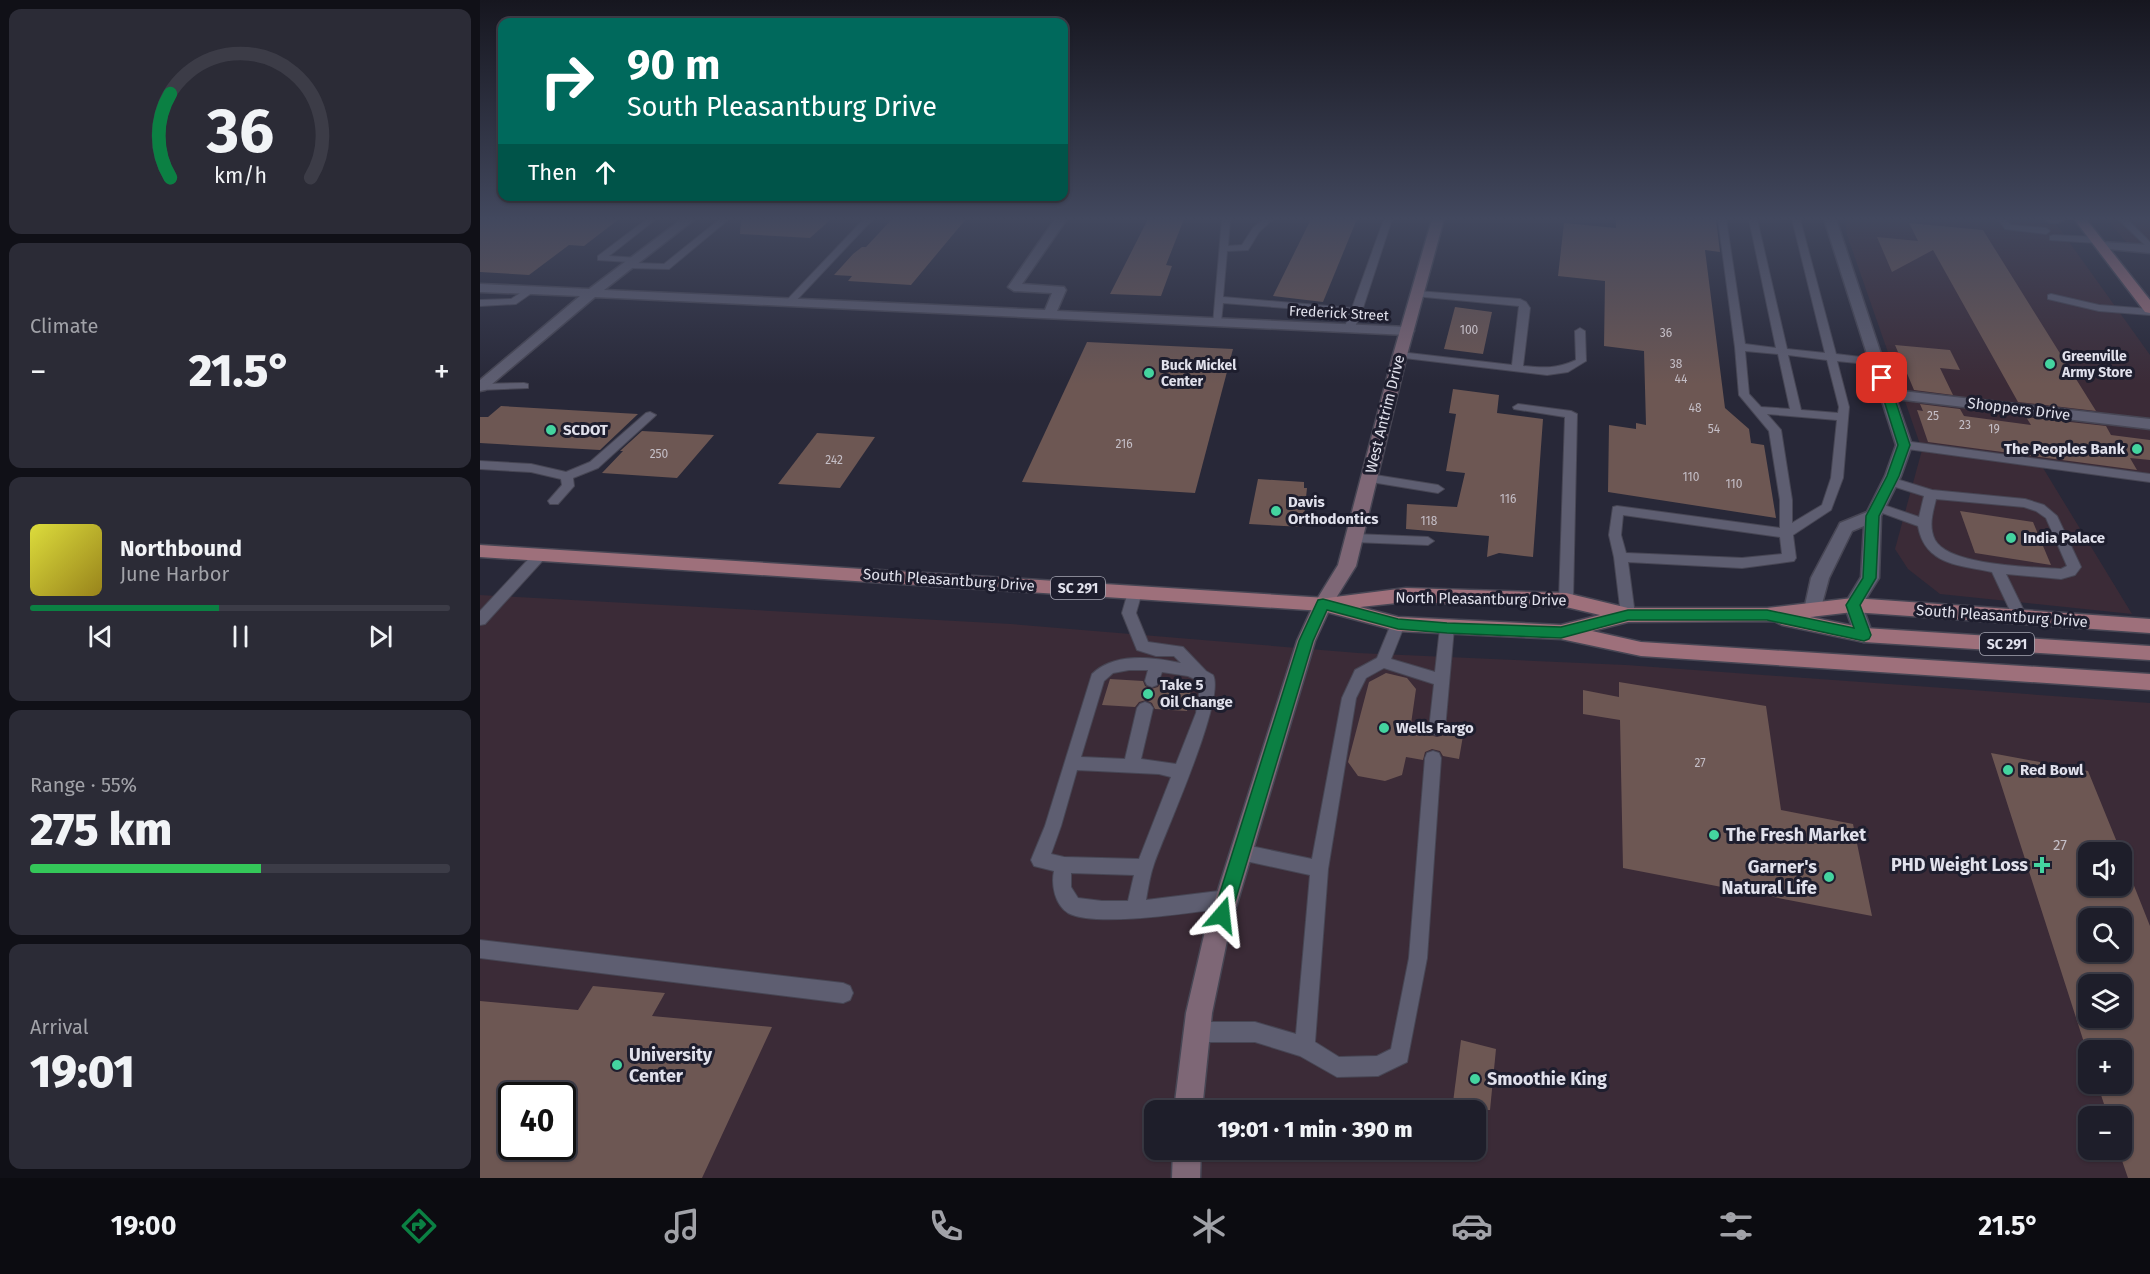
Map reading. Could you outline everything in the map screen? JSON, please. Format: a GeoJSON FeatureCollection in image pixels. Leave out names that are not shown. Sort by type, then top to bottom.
{"type":"FeatureCollection","features":[{"type":"Feature","properties":{"kind":"main road"},"geometry":{"type":"LineString","coordinates":[[2123,274],[2150,311]]}},
{"type":"Feature","properties":{"kind":"main road","name":"South Pleasantburg Drive"},"geometry":{"type":"LineString","coordinates":[[480,551],[1323,604],[1398,624],[1447,628],[1561,632],[1628,615]]}},
{"type":"Feature","properties":{"kind":"main road","name":"North Pleasantburg Drive"},"geometry":{"type":"LineString","coordinates":[[1323,604],[1406,595],[1566,600],[1628,615],[1767,615],[1853,605]]}},
{"type":"Feature","properties":{"kind":"main road","name":"South Pleasantburg Drive"},"geometry":{"type":"LineString","coordinates":[[1853,605],[2150,626]]}},
{"type":"Feature","properties":{"kind":"main road","name":"South Pleasantburg Drive"},"geometry":{"type":"LineString","coordinates":[[1767,615],[1864,635],[2150,653]]}},
{"type":"Feature","properties":{"kind":"main road"},"geometry":{"type":"LineString","coordinates":[[1561,632],[1641,649],[2150,682]]}},
{"type":"Feature","properties":{"kind":"street"},"geometry":{"type":"LineString","coordinates":[[480,387],[617,274]]}},
{"type":"Feature","properties":{"kind":"street"},"geometry":{"type":"LineString","coordinates":[[1023,274],[1014,287],[1060,290],[1049,315]]}},
{"type":"Feature","properties":{"kind":"street","name":"West Antrim Drive"},"geometry":{"type":"LineString","coordinates":[[1189,1100],[1197,1032],[1217,931],[1306,641],[1323,604],[1347,566],[1423,274]]}},
{"type":"Feature","properties":{"kind":"street"},"geometry":{"type":"LineString","coordinates":[[1848,274],[1904,445],[1875,511],[1870,578],[1853,605],[1864,635]]}},
{"type":"Feature","properties":{"kind":"street","name":"Frederick Street"},"geometry":{"type":"LineString","coordinates":[[480,288],[1407,331]]}},
{"type":"Feature","properties":{"kind":"street","name":"Shoppers Drive"},"geometry":{"type":"LineString","coordinates":[[1888,394],[2150,424]]}},
{"type":"Feature","properties":{"kind":"street"},"geometry":{"type":"LineString","coordinates":[[1813,610],[1820,578],[1846,527],[1875,511]]}},
{"type":"Feature","properties":{"kind":"street"},"geometry":{"type":"LineString","coordinates":[[1186,1178],[1187,1160]]}},
{"type":"Feature","properties":{"kind":"lane"},"geometry":{"type":"LineString","coordinates":[[789,303],[817,274]]}},
{"type":"Feature","properties":{"kind":"lane"},"geometry":{"type":"LineString","coordinates":[[1216,322],[1221,274]]}},
{"type":"Feature","properties":{"kind":"lane"},"geometry":{"type":"LineString","coordinates":[[1349,328],[1369,274]]}},
{"type":"Feature","properties":{"kind":"lane"},"geometry":{"type":"LineString","coordinates":[[1621,557],[1742,562],[1789,558],[1786,501],[1775,430],[1744,395],[1730,274]]}},
{"type":"Feature","properties":{"kind":"lane"},"geometry":{"type":"LineString","coordinates":[[1765,274],[1796,413]]}},
{"type":"Feature","properties":{"kind":"lane"},"geometry":{"type":"LineString","coordinates":[[1628,615],[1621,557],[1615,535],[1617,510],[1786,533],[1827,507],[1838,478],[1844,407],[1839,380],[1830,356],[1810,274]]}},
{"type":"Feature","properties":{"kind":"lane"},"geometry":{"type":"LineString","coordinates":[[480,303],[513,302],[531,290]]}},
{"type":"Feature","properties":{"kind":"lane"},"geometry":{"type":"LineString","coordinates":[[1417,294],[1523,304],[1525,308],[1517,369]]}},
{"type":"Feature","properties":{"kind":"lane"},"geometry":{"type":"LineString","coordinates":[[2051,297],[2098,308],[2150,311]]}},
{"type":"Feature","properties":{"kind":"lane"},"geometry":{"type":"LineString","coordinates":[[1219,300],[1357,311]]}},
{"type":"Feature","properties":{"kind":"lane"},"geometry":{"type":"LineString","coordinates":[[1400,355],[1547,372],[1564,370],[1581,361],[1580,331]]}},
{"type":"Feature","properties":{"kind":"lane"},"geometry":{"type":"LineString","coordinates":[[1740,347],[1877,362]]}},
{"type":"Feature","properties":{"kind":"lane"},"geometry":{"type":"LineString","coordinates":[[480,387],[524,386]]}},
{"type":"Feature","properties":{"kind":"lane"},"geometry":{"type":"LineString","coordinates":[[1518,407],[1571,414],[1566,600]]}},
{"type":"Feature","properties":{"kind":"lane"},"geometry":{"type":"LineString","coordinates":[[1757,410],[1843,417]]}},
{"type":"Feature","properties":{"kind":"lane"},"geometry":{"type":"LineString","coordinates":[[480,465],[531,468],[567,476],[594,465],[650,415]]}},
{"type":"Feature","properties":{"kind":"lane"},"geometry":{"type":"LineString","coordinates":[[1904,445],[2150,478]]}},
{"type":"Feature","properties":{"kind":"lane"},"geometry":{"type":"LineString","coordinates":[[554,501],[568,486],[567,476]]}},
{"type":"Feature","properties":{"kind":"lane"},"geometry":{"type":"LineString","coordinates":[[1369,478],[1438,489]]}},
{"type":"Feature","properties":{"kind":"lane"},"geometry":{"type":"LineString","coordinates":[[1890,481],[1931,494],[2025,503],[2040,508],[2051,516],[2074,567],[2070,572],[2061,574],[1997,568],[1946,556],[1935,551],[1929,542],[1924,523],[1931,494]]}},
{"type":"Feature","properties":{"kind":"lane"},"geometry":{"type":"LineString","coordinates":[[1875,511],[1924,523]]}},
{"type":"Feature","properties":{"kind":"lane"},"geometry":{"type":"LineString","coordinates":[[1354,538],[1428,541]]}},
{"type":"Feature","properties":{"kind":"lane"},"geometry":{"type":"LineString","coordinates":[[480,620],[541,554]]}},
{"type":"Feature","properties":{"kind":"lane"},"geometry":{"type":"LineString","coordinates":[[1997,568],[2020,617]]}},
{"type":"Feature","properties":{"kind":"lane"},"geometry":{"type":"LineString","coordinates":[[1135,592],[1129,613],[1142,646],[1156,650],[1178,651],[1208,679],[1209,689],[1181,772],[1144,867],[1135,910]]}},
{"type":"Feature","properties":{"kind":"lane"},"geometry":{"type":"LineString","coordinates":[[1305,1047],[1319,869],[1349,698],[1360,674],[1383,662],[1398,624]]}},
{"type":"Feature","properties":{"kind":"lane"},"geometry":{"type":"LineString","coordinates":[[1437,729],[1447,628]]}},
{"type":"Feature","properties":{"kind":"lane"},"geometry":{"type":"LineString","coordinates":[[1383,662],[1441,680]]}},
{"type":"Feature","properties":{"kind":"lane"},"geometry":{"type":"LineString","coordinates":[[1144,867],[1064,865],[1040,860],[1053,826],[1097,678],[1108,669],[1125,665],[1157,666],[1199,672]]}},
{"type":"Feature","properties":{"kind":"lane"},"geometry":{"type":"LineString","coordinates":[[1152,681],[1157,666]]}},
{"type":"Feature","properties":{"kind":"lane"},"geometry":{"type":"LineString","coordinates":[[1131,766],[1145,708]]}},
{"type":"Feature","properties":{"kind":"lane"},"geometry":{"type":"LineString","coordinates":[[1197,1032],[1255,1032],[1305,1047],[1337,1067],[1378,1066],[1400,1055],[1418,958],[1433,758]]}},
{"type":"Feature","properties":{"kind":"lane"},"geometry":{"type":"LineString","coordinates":[[1071,763],[1159,767],[1181,772]]}},
{"type":"Feature","properties":{"kind":"lane"},"geometry":{"type":"LineString","coordinates":[[1241,852],[1319,869]]}},
{"type":"Feature","properties":{"kind":"lane"},"geometry":{"type":"LineString","coordinates":[[1064,865],[1060,878],[1061,893],[1073,906],[1102,910],[1135,910],[1227,899]]}},
{"type":"Feature","properties":{"kind":"lane"},"geometry":{"type":"LineString","coordinates":[[480,949],[843,993]]}},
{"type":"Feature","properties":{"kind":"shaded area"},"geometry":{"type":"Polygon","coordinates":[[[1861,274],[2092,274],[2150,355],[2150,475],[2040,463],[2132,614],[1940,594],[1908,569],[1895,549],[1922,450],[1861,274]]]}},
{"type":"Feature","properties":{"kind":"shaded area"},"geometry":{"type":"Polygon","coordinates":[[[480,595],[1011,624],[1358,653],[1626,665],[2150,703],[2150,1178],[480,1178],[480,595]]]}},
{"type":"Feature","properties":{"kind":"building"},"geometry":{"type":"Polygon","coordinates":[[[920,274],[911,285],[848,281],[852,276],[834,275],[920,274]]]}},
{"type":"Feature","properties":{"kind":"building"},"geometry":{"type":"Polygon","coordinates":[[[1120,274],[1169,274],[1161,296],[1110,294],[1120,274]]]}},
{"type":"Feature","properties":{"kind":"building"},"geometry":{"type":"Polygon","coordinates":[[[1284,274],[1334,274],[1323,302],[1273,296],[1284,274]]]}},
{"type":"Feature","properties":{"kind":"building"},"geometry":{"type":"Polygon","coordinates":[[[1558,274],[1708,274],[1725,408],[1749,429],[1751,443],[1764,445],[1776,518],[1608,492],[1609,425],[1636,429],[1636,423],[1646,425],[1644,351],[1604,346],[1605,281],[1558,276],[1558,274]]]}},
{"type":"Feature","properties":{"kind":"building"},"geometry":{"type":"Polygon","coordinates":[[[1946,274],[2010,274],[2096,411],[2018,402],[1946,274]]]}},
{"type":"Feature","properties":{"kind":"building"},"geometry":{"type":"Polygon","coordinates":[[[1455,307],[1492,312],[1483,354],[1444,349],[1455,307]]]}},
{"type":"Feature","properties":{"kind":"building"},"geometry":{"type":"Polygon","coordinates":[[[1087,342],[1233,349],[1195,493],[1022,482],[1087,342]]]}},
{"type":"Feature","properties":{"kind":"building"},"geometry":{"type":"Polygon","coordinates":[[[1895,345],[1950,350],[1960,370],[1940,368],[1953,395],[1914,390],[1895,345]]]}},
{"type":"Feature","properties":{"kind":"building"},"geometry":{"type":"Polygon","coordinates":[[[1453,389],[1499,395],[1497,413],[1543,419],[1533,557],[1499,553],[1487,557],[1489,536],[1406,529],[1407,504],[1457,507],[1465,473],[1446,471],[1456,414],[1449,413],[1453,389]]]}},
{"type":"Feature","properties":{"kind":"building"},"geometry":{"type":"Polygon","coordinates":[[[1920,404],[1960,409],[1964,416],[2031,425],[2026,417],[2106,426],[2111,435],[2150,440],[2150,460],[2130,458],[2137,470],[1928,442],[1917,410],[1923,411],[1920,404]]]}},
{"type":"Feature","properties":{"kind":"building","name":"SCDOT"},"geometry":{"type":"Polygon","coordinates":[[[501,406],[638,414],[600,450],[480,443],[480,417],[488,417],[501,406]]]}},
{"type":"Feature","properties":{"kind":"building"},"geometry":{"type":"Polygon","coordinates":[[[642,431],[714,435],[677,478],[602,473],[623,451],[620,451],[642,431]]]}},
{"type":"Feature","properties":{"kind":"building"},"geometry":{"type":"Polygon","coordinates":[[[817,433],[875,437],[840,488],[778,484],[817,433]]]}},
{"type":"Feature","properties":{"kind":"building","name":"Davis Orthodontics"},"geometry":{"type":"Polygon","coordinates":[[[1258,479],[1304,482],[1304,488],[1307,488],[1303,527],[1249,524],[1258,479]]]}},
{"type":"Feature","properties":{"kind":"building"},"geometry":{"type":"Polygon","coordinates":[[[1960,511],[2033,522],[2051,565],[1975,553],[1960,511]]]}},
{"type":"Feature","properties":{"kind":"building","name":"Wells Fargo"},"geometry":{"type":"Polygon","coordinates":[[[1386,673],[1407,678],[1416,689],[1410,731],[1427,730],[1430,735],[1437,737],[1444,735],[1447,728],[1464,730],[1459,759],[1443,756],[1440,751],[1432,749],[1425,752],[1423,760],[1406,757],[1402,775],[1385,781],[1358,776],[1348,762],[1369,682],[1386,673]]]}},
{"type":"Feature","properties":{"kind":"building","name":"Take 5 Oil Change"},"geometry":{"type":"Polygon","coordinates":[[[1110,679],[1143,681],[1145,686],[1151,689],[1158,687],[1161,682],[1193,681],[1187,711],[1155,709],[1152,703],[1146,700],[1139,702],[1135,707],[1102,705],[1110,679]]]}},
{"type":"Feature","properties":{"kind":"building"},"geometry":{"type":"Polygon","coordinates":[[[1619,682],[1766,706],[1781,810],[1853,824],[1872,916],[1623,868],[1620,720],[1583,714],[1583,690],[1619,697],[1619,682]]]}},
{"type":"Feature","properties":{"kind":"building"},"geometry":{"type":"Polygon","coordinates":[[[1991,753],[2088,771],[2117,842],[2078,842],[2078,896],[2132,896],[2132,881],[2150,926],[2150,1178],[2128,1178],[2122,1160],[2132,1160],[2132,1106],[2105,1106],[2101,1094],[2132,1094],[2132,1040],[2083,1040],[2079,1028],[2132,1028],[2132,974],[2078,974],[2078,1024],[1991,753]]]}},
{"type":"Feature","properties":{"kind":"building","name":"University Center"},"geometry":{"type":"Polygon","coordinates":[[[593,986],[665,993],[652,1016],[772,1027],[702,1178],[480,1178],[480,1001],[578,1010],[593,986]]]}},
{"type":"Feature","properties":{"kind":"building","name":"Smoothie King"},"geometry":{"type":"Polygon","coordinates":[[[1461,1040],[1496,1049],[1490,1110],[1486,1110],[1486,1100],[1453,1100],[1461,1040]]]}},
{"type":"Feature","properties":{"kind":"place","name":"Greenville Army Store"},"geometry":{"type":"Point","coordinates":[2050,364]}},
{"type":"Feature","properties":{"kind":"place","name":"Buck Mickel Center"},"geometry":{"type":"Point","coordinates":[1149,373]}},
{"type":"Feature","properties":{"kind":"place","name":"SCDOT"},"geometry":{"type":"Point","coordinates":[551,430]}},
{"type":"Feature","properties":{"kind":"place","name":"The Peoples Bank"},"geometry":{"type":"Point","coordinates":[2137,449]}},
{"type":"Feature","properties":{"kind":"place","name":"Davis Orthodontics"},"geometry":{"type":"Point","coordinates":[1276,511]}},
{"type":"Feature","properties":{"kind":"place","name":"India Palace"},"geometry":{"type":"Point","coordinates":[2011,538]}},
{"type":"Feature","properties":{"kind":"place","name":"Take 5 Oil Change"},"geometry":{"type":"Point","coordinates":[1148,694]}},
{"type":"Feature","properties":{"kind":"place","name":"Wells Fargo"},"geometry":{"type":"Point","coordinates":[1384,728]}},
{"type":"Feature","properties":{"kind":"place","name":"Red Bowl"},"geometry":{"type":"Point","coordinates":[2008,770]}},
{"type":"Feature","properties":{"kind":"place","name":"The Fresh Market"},"geometry":{"type":"Point","coordinates":[1714,835]}},
{"type":"Feature","properties":{"kind":"place","name":"PHD Weight Loss"},"geometry":{"type":"Point","coordinates":[2042,865]}},
{"type":"Feature","properties":{"kind":"place","name":"Garner's Natural Life"},"geometry":{"type":"Point","coordinates":[1829,877]}},
{"type":"Feature","properties":{"kind":"place","name":"University Center"},"geometry":{"type":"Point","coordinates":[617,1065]}},
{"type":"Feature","properties":{"kind":"place","name":"Smoothie King"},"geometry":{"type":"Point","coordinates":[1475,1079]}},
{"type":"Feature","properties":{"kind":"route"},"geometry":{"type":"LineString","coordinates":[[1222,915],[1306,641],[1323,604],[1398,624],[1447,628],[1561,632],[1628,615],[1767,615],[1864,635],[1853,605],[1870,578],[1873,516],[1893,476],[1904,445],[1882,378]]}}]}
